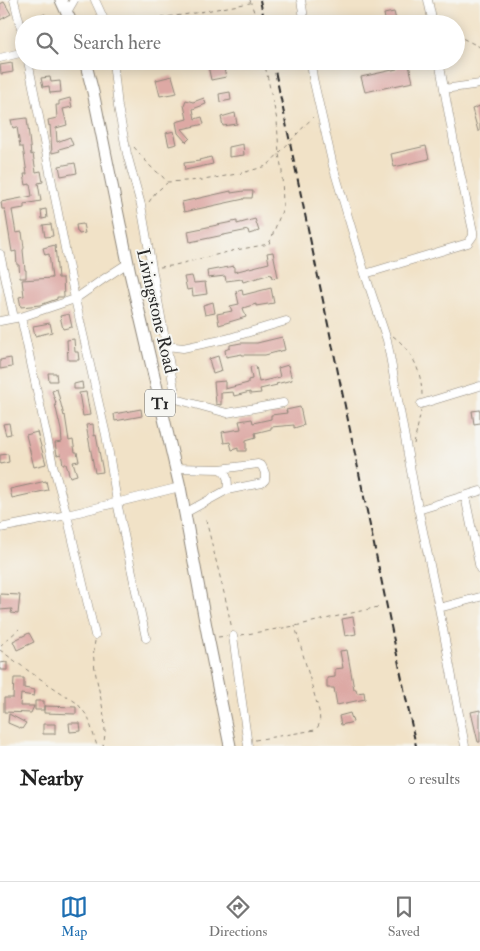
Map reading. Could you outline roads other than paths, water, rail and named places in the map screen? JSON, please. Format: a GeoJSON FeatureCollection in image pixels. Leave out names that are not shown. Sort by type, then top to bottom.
{"type":"FeatureCollection","features":[{"type":"Feature","properties":{"kind":"highway"},"geometry":{"type":"LineString","coordinates":[[61,0],[68,15]]}},
{"type":"Feature","properties":{"kind":"highway","name":"Livingstone Road"},"geometry":{"type":"LineString","coordinates":[[87,70],[128,263],[180,487],[230,746]]}},
{"type":"Feature","properties":{"kind":"street"},"geometry":{"type":"LineString","coordinates":[[14,0],[18,15]]}},
{"type":"Feature","properties":{"kind":"street"},"geometry":{"type":"LineString","coordinates":[[66,12],[74,0]]}},
{"type":"Feature","properties":{"kind":"street"},"geometry":{"type":"LineString","coordinates":[[95,0],[102,15]]}},
{"type":"Feature","properties":{"kind":"street"},"geometry":{"type":"LineString","coordinates":[[302,0],[304,15]]}},
{"type":"Feature","properties":{"kind":"street"},"geometry":{"type":"LineString","coordinates":[[428,0],[431,15]]}},
{"type":"Feature","properties":{"kind":"street"},"geometry":{"type":"LineString","coordinates":[[0,58],[15,54]]}},
{"type":"Feature","properties":{"kind":"street"},"geometry":{"type":"LineString","coordinates":[[30,70],[75,299],[106,436],[117,502],[146,638]]}},
{"type":"Feature","properties":{"kind":"street"},"geometry":{"type":"LineString","coordinates":[[114,70],[118,107],[141,205],[176,399],[227,413],[283,403]]}},
{"type":"Feature","properties":{"kind":"street"},"geometry":{"type":"LineString","coordinates":[[312,70],[333,166],[387,340],[418,510],[465,746]]}},
{"type":"Feature","properties":{"kind":"street"},"geometry":{"type":"LineString","coordinates":[[365,274],[468,243],[472,236],[473,231],[441,70]]}},
{"type":"Feature","properties":{"kind":"street"},"geometry":{"type":"LineString","coordinates":[[444,89],[480,84]]}},
{"type":"Feature","properties":{"kind":"street"},"geometry":{"type":"LineString","coordinates":[[0,254],[67,515],[95,635]]}},
{"type":"Feature","properties":{"kind":"street"},"geometry":{"type":"LineString","coordinates":[[0,321],[17,318],[75,299],[128,263]]}},
{"type":"Feature","properties":{"kind":"street"},"geometry":{"type":"LineString","coordinates":[[167,346],[182,348],[226,339],[286,321]]}},
{"type":"Feature","properties":{"kind":"street"},"geometry":{"type":"LineString","coordinates":[[422,404],[480,386]]}},
{"type":"Feature","properties":{"kind":"street"},"geometry":{"type":"LineString","coordinates":[[175,468],[220,469],[258,464],[262,466],[265,474],[265,480],[262,483],[227,490],[185,513]]}},
{"type":"Feature","properties":{"kind":"street"},"geometry":{"type":"LineString","coordinates":[[220,469],[225,472],[229,482],[227,490]]}},
{"type":"Feature","properties":{"kind":"street"},"geometry":{"type":"LineString","coordinates":[[0,528],[67,515],[180,487]]}},
{"type":"Feature","properties":{"kind":"street"},"geometry":{"type":"LineString","coordinates":[[418,510],[480,491]]}},
{"type":"Feature","properties":{"kind":"street"},"geometry":{"type":"LineString","coordinates":[[465,496],[480,569]]}},
{"type":"Feature","properties":{"kind":"street"},"geometry":{"type":"LineString","coordinates":[[439,608],[480,597]]}},
{"type":"Feature","properties":{"kind":"street"},"geometry":{"type":"LineString","coordinates":[[233,636],[248,744]]}},
{"type":"Feature","properties":{"kind":"railway"},"geometry":{"type":"LineString","coordinates":[[260,0],[263,15]]}},
{"type":"Feature","properties":{"kind":"railway"},"geometry":{"type":"LineString","coordinates":[[275,70],[416,746]]}}]}
